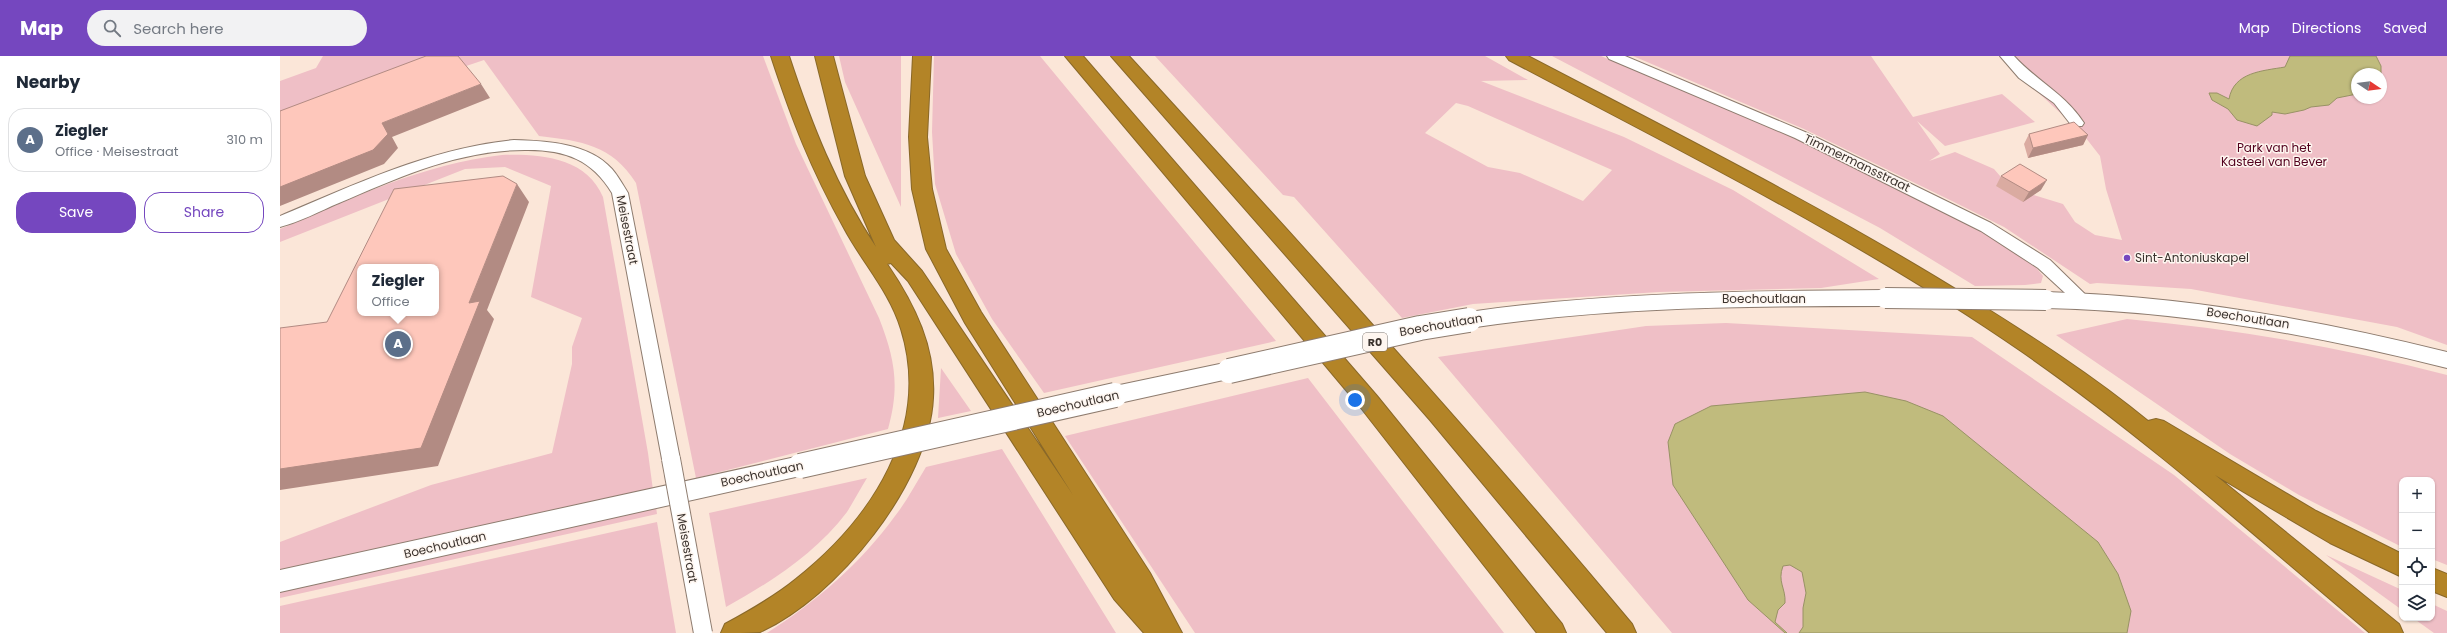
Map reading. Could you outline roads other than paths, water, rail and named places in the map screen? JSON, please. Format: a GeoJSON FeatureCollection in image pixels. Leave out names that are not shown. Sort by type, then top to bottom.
{"type":"FeatureCollection","features":[{"type":"Feature","properties":{"kind":"highway"},"geometry":{"type":"LineString","coordinates":[[780,56],[811,146],[848,220],[898,295]]}},
{"type":"Feature","properties":{"kind":"highway"},"geometry":{"type":"LineString","coordinates":[[734,633],[771,612],[814,580],[847,548],[875,515],[896,480],[913,444],[921,414],[923,388],[920,355],[913,329],[898,295],[885,243],[855,176],[824,56]]}},
{"type":"Feature","properties":{"kind":"highway"},"geometry":{"type":"LineString","coordinates":[[922,56],[918,137],[922,189],[936,249],[973,317],[1141,582],[1169,633]]}},
{"type":"Feature","properties":{"kind":"highway"},"geometry":{"type":"LineString","coordinates":[[1074,56],[1369,402],[1553,633]]}},
{"type":"Feature","properties":{"kind":"highway","name":"R0"},"geometry":{"type":"LineString","coordinates":[[1120,56],[1355,318],[1570,568],[1623,633]]}},
{"type":"Feature","properties":{"kind":"highway"},"geometry":{"type":"LineString","coordinates":[[1515,56],[1812,212],[1902,265],[2027,344],[2104,398],[2390,633]]}},
{"type":"Feature","properties":{"kind":"highway"},"geometry":{"type":"LineString","coordinates":[[885,243],[915,276],[1123,591],[1160,633]]}},
{"type":"Feature","properties":{"kind":"highway"},"geometry":{"type":"LineString","coordinates":[[2104,398],[2186,445],[2279,503],[2366,550],[2399,565]]}},
{"type":"Feature","properties":{"kind":"highway"},"geometry":{"type":"LineString","coordinates":[[2435,580],[2447,586]]}},
{"type":"Feature","properties":{"kind":"main road","name":"Boechoutlaan"},"geometry":{"type":"LineString","coordinates":[[280,581],[1420,328],[1469,320],[1579,306],[1684,300],[1885,298],[2083,300],[2154,305],[2248,317],[2306,327],[2447,360]]}},
{"type":"Feature","properties":{"kind":"street","name":"Timmermansstraat"},"geometry":{"type":"LineString","coordinates":[[1614,56],[1800,134],[1980,224],[2035,257],[2083,300]]}},
{"type":"Feature","properties":{"kind":"street"},"geometry":{"type":"LineString","coordinates":[[2007,56],[2024,75],[2059,100],[2077,122]]}},
{"type":"Feature","properties":{"kind":"street","name":"Meisestraat"},"geometry":{"type":"LineString","coordinates":[[280,222],[416,166],[479,149],[507,146],[554,147],[581,154],[597,162],[612,176],[620,193],[703,633]]}},
{"type":"Feature","properties":{"kind":"place","name":"Sint-Antoniuskapel"},"geometry":{"type":"Point","coordinates":[2127,258]}},
{"type":"Feature","properties":{"kind":"place","name":"Ziegler"},"geometry":{"type":"Point","coordinates":[398,344]}},
{"type":"Feature","properties":{"kind":"park label","name":"Park van het Kasteel van Bever"},"geometry":{"type":"Point","coordinates":[2274,155]}}]}
